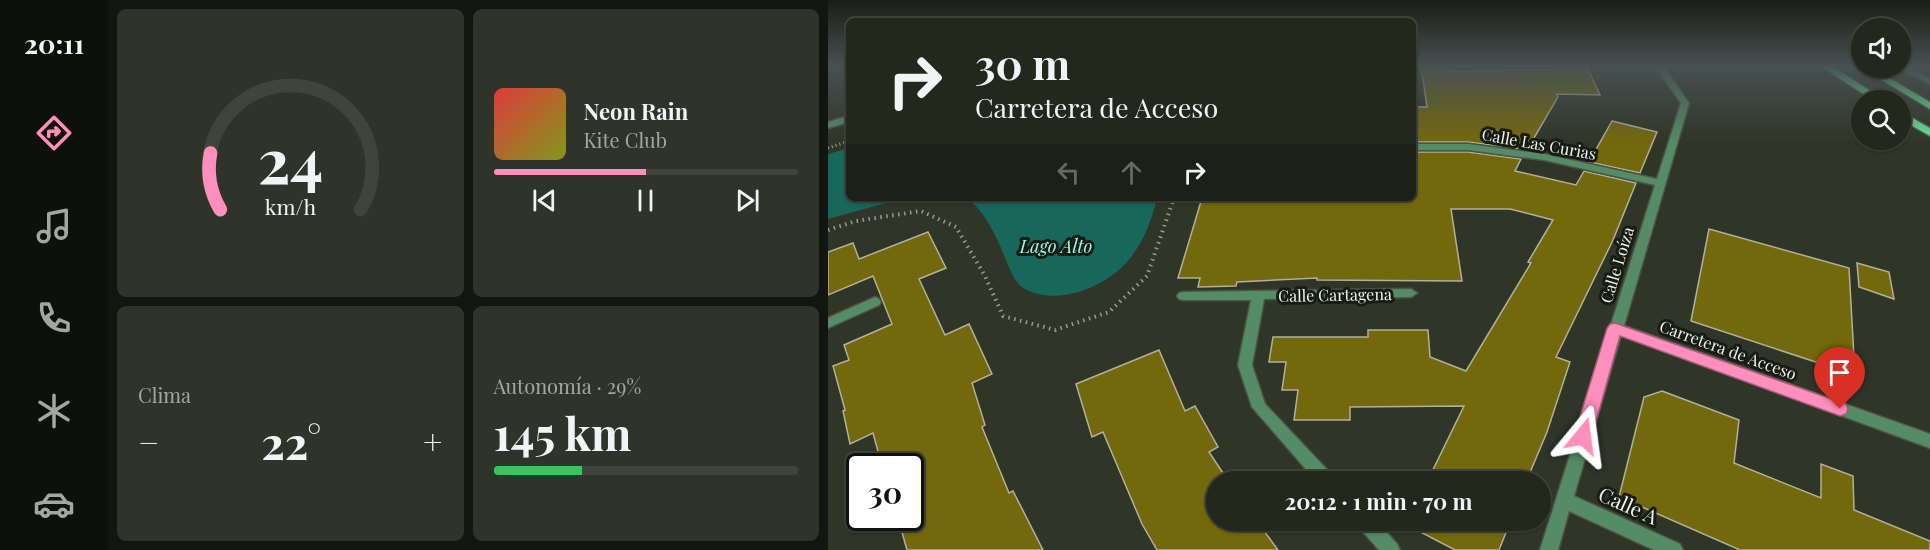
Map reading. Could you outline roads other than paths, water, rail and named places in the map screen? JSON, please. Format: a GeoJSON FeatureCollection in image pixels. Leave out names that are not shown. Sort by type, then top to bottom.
{"type":"FeatureCollection","features":[{"type":"Feature","properties":{"kind":"main road"},"geometry":{"type":"LineString","coordinates":[[1906,92],[1930,106]]}},
{"type":"Feature","properties":{"kind":"main road"},"geometry":{"type":"LineString","coordinates":[[1911,121],[1930,133]]}},
{"type":"Feature","properties":{"kind":"street","name":"Calle Loíza"},"geometry":{"type":"LineString","coordinates":[[1549,550],[1659,183],[1685,104],[1677,92]]}},
{"type":"Feature","properties":{"kind":"street"},"geometry":{"type":"LineString","coordinates":[[828,125],[846,119]]}},
{"type":"Feature","properties":{"kind":"street","name":"Calle Las Curias"},"geometry":{"type":"LineString","coordinates":[[1416,147],[1468,147],[1544,157],[1659,183]]}},
{"type":"Feature","properties":{"kind":"street","name":"Calle Cartagena"},"geometry":{"type":"LineString","coordinates":[[1318,471],[1259,407],[1245,365],[1258,296],[1411,293]]}},
{"type":"Feature","properties":{"kind":"street"},"geometry":{"type":"LineString","coordinates":[[1183,296],[1258,296]]}},
{"type":"Feature","properties":{"kind":"street"},"geometry":{"type":"LineString","coordinates":[[828,323],[876,302]]}},
{"type":"Feature","properties":{"kind":"street","name":"Carretera de Acceso"},"geometry":{"type":"LineString","coordinates":[[1615,328],[1930,441]]}},
{"type":"Feature","properties":{"kind":"street","name":"Calle A"},"geometry":{"type":"LineString","coordinates":[[1564,500],[1674,550]]}},
{"type":"Feature","properties":{"kind":"street"},"geometry":{"type":"LineString","coordinates":[[1374,531],[1392,550]]}},
{"type":"Feature","properties":{"kind":"water"},"geometry":{"type":"Polygon","coordinates":[[[846,149],[846,201],[902,201],[828,219],[828,154],[846,149]]]}},
{"type":"Feature","properties":{"kind":"water","name":"Lago Alto"},"geometry":{"type":"Polygon","coordinates":[[[967,201],[1156,201],[1145,233],[1125,264],[1100,283],[1085,290],[1054,296],[1025,289],[1018,283],[987,221],[977,207],[967,201]]]}}]}
